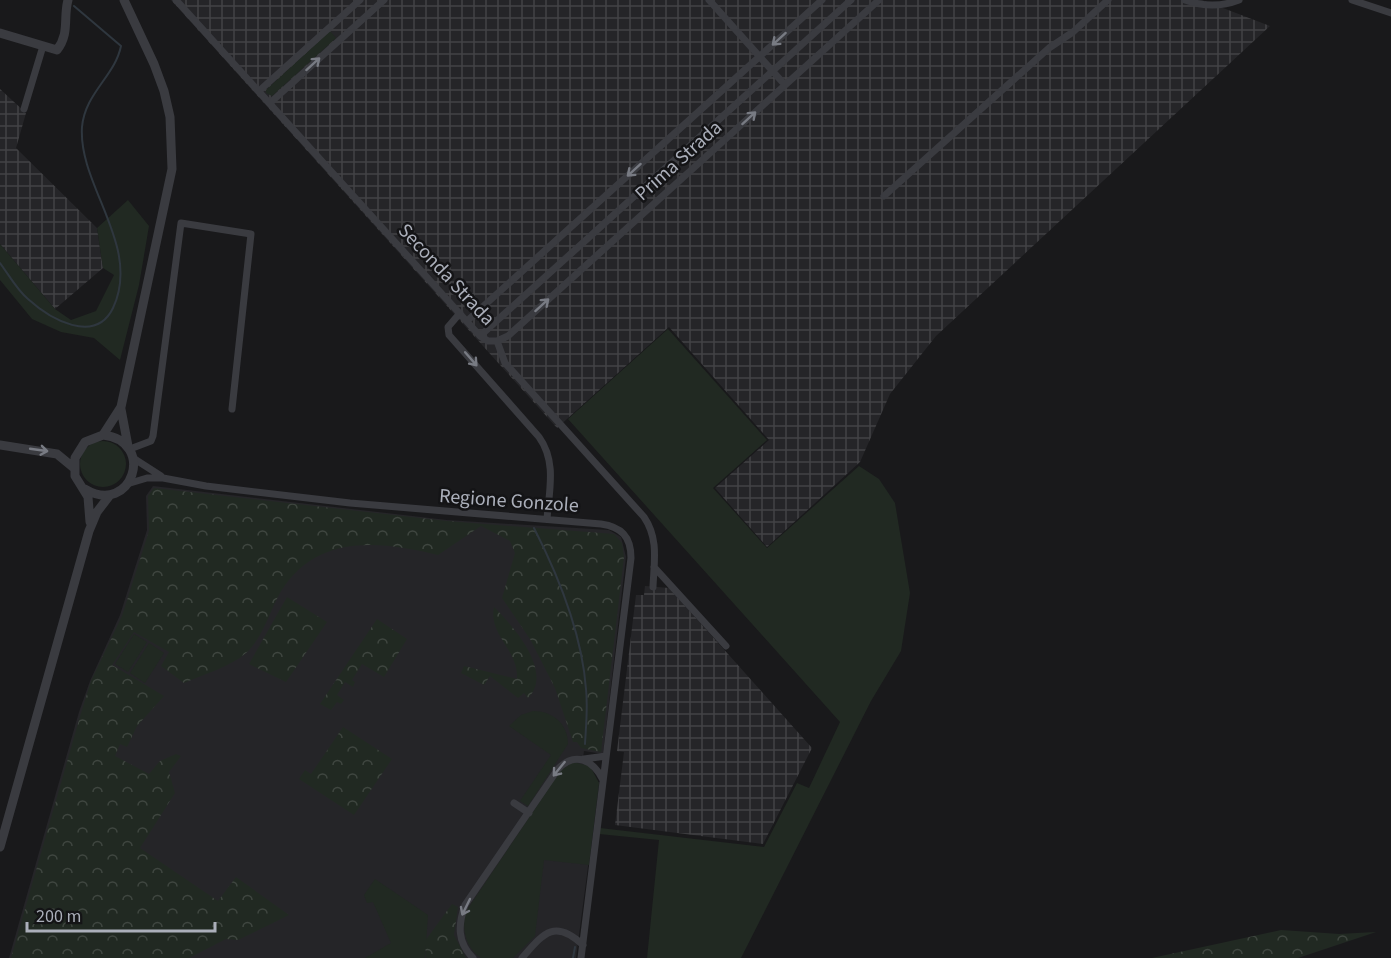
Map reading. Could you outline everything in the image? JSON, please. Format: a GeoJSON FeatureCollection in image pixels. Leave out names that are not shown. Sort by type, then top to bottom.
{"type":"FeatureCollection","features":[{"type":"Feature","properties":{"kind":"street"},"geometry":{"type":"LineString","coordinates":[[0,33],[54,50],[59,48],[67,29],[65,15],[68,0]]}},
{"type":"Feature","properties":{"kind":"street"},"geometry":{"type":"LineString","coordinates":[[110,495],[92,493],[85,489],[75,476],[74,468],[78,449],[85,442],[103,435],[121,407],[170,187],[172,160],[170,117],[164,91],[124,0]]}},
{"type":"Feature","properties":{"kind":"street","name":"Seconda Strada"},"geometry":{"type":"LineString","coordinates":[[176,0],[480,336],[488,341],[497,341],[505,363],[644,517],[654,536],[653,587]]}},
{"type":"Feature","properties":{"kind":"street"},"geometry":{"type":"LineString","coordinates":[[259,91],[360,0]]}},
{"type":"Feature","properties":{"kind":"street"},"geometry":{"type":"LineString","coordinates":[[270,103],[384,0]]}},
{"type":"Feature","properties":{"kind":"street"},"geometry":{"type":"LineString","coordinates":[[709,0],[785,85]]}},
{"type":"Feature","properties":{"kind":"street","name":"Prima Strada"},"geometry":{"type":"LineString","coordinates":[[467,321],[822,0]]}},
{"type":"Feature","properties":{"kind":"street","name":"Prima Strada"},"geometry":{"type":"LineString","coordinates":[[480,336],[851,0]]}},
{"type":"Feature","properties":{"kind":"street","name":"Prima Strada"},"geometry":{"type":"LineString","coordinates":[[497,341],[508,336],[879,0]]}},
{"type":"Feature","properties":{"kind":"street"},"geometry":{"type":"LineString","coordinates":[[884,196],[1049,48],[1073,32],[1108,0]]}},
{"type":"Feature","properties":{"kind":"street"},"geometry":{"type":"LineString","coordinates":[[1185,0],[1204,5],[1219,5],[1239,0]]}},
{"type":"Feature","properties":{"kind":"street"},"geometry":{"type":"LineString","coordinates":[[1352,0],[1391,14]]}},
{"type":"Feature","properties":{"kind":"street"},"geometry":{"type":"LineString","coordinates":[[24,109],[43,46]]}},
{"type":"Feature","properties":{"kind":"street"},"geometry":{"type":"LineString","coordinates":[[130,452],[151,441],[153,436],[182,223],[251,234],[232,409]]}},
{"type":"Feature","properties":{"kind":"street"},"geometry":{"type":"LineString","coordinates":[[460,313],[448,327],[449,335],[539,437],[549,452],[551,464],[547,519]]}},
{"type":"Feature","properties":{"kind":"street"},"geometry":{"type":"LineString","coordinates":[[0,846],[89,531],[97,512],[110,495],[127,484],[132,476],[130,452],[121,407]]}},
{"type":"Feature","properties":{"kind":"street"},"geometry":{"type":"LineString","coordinates":[[103,435],[118,439],[130,452]]}},
{"type":"Feature","properties":{"kind":"street"},"geometry":{"type":"LineString","coordinates":[[0,445],[57,454],[74,468]]}},
{"type":"Feature","properties":{"kind":"street","name":"Regione Gonzole"},"geometry":{"type":"LineString","coordinates":[[130,452],[164,478]]}},
{"type":"Feature","properties":{"kind":"street","name":"Regione Gonzole"},"geometry":{"type":"LineString","coordinates":[[127,484],[147,478],[164,478],[206,486],[350,503],[547,519],[617,528],[630,544],[630,568],[581,958]]}},
{"type":"Feature","properties":{"kind":"street"},"geometry":{"type":"LineString","coordinates":[[85,489],[90,511],[89,531]]}},
{"type":"Feature","properties":{"kind":"street"},"geometry":{"type":"LineString","coordinates":[[654,567],[726,646]]}},
{"type":"Feature","properties":{"kind":"street"},"geometry":{"type":"LineString","coordinates":[[473,958],[462,945],[459,933],[460,918],[465,905],[565,762],[606,756]]}},
{"type":"Feature","properties":{"kind":"street"},"geometry":{"type":"LineString","coordinates":[[583,759],[592,764],[603,780]]}},
{"type":"Feature","properties":{"kind":"street"},"geometry":{"type":"LineString","coordinates":[[514,803],[529,813]]}},
{"type":"Feature","properties":{"kind":"street"},"geometry":{"type":"LineString","coordinates":[[522,958],[542,936],[550,931],[568,933],[583,945]]}},
{"type":"Feature","properties":{"kind":"shaded area"},"geometry":{"type":"Polygon","coordinates":[[[171,0],[1202,0],[1270,26],[936,336],[890,394],[860,462],[767,547],[715,488],[769,440],[669,327],[557,428],[171,0]]]}},
{"type":"Feature","properties":{"kind":"shaded area"},"geometry":{"type":"Polygon","coordinates":[[[0,89],[26,113],[16,148],[97,228],[103,268],[55,309],[0,244],[0,89]]]}},
{"type":"Feature","properties":{"kind":"shaded area"},"geometry":{"type":"Polygon","coordinates":[[[153,486],[447,520],[609,530],[621,537],[626,557],[603,754],[584,751],[583,759],[599,783],[576,958],[9,958],[79,712],[90,681],[120,615],[147,530],[146,496],[153,486]]]}},
{"type":"Feature","properties":{"kind":"shaded area"},"geometry":{"type":"Polygon","coordinates":[[[645,586],[669,588],[812,748],[763,844],[615,825],[624,752],[617,751],[636,595],[644,595],[645,586]]]}},
{"type":"Feature","properties":{"kind":"green space"},"geometry":{"type":"Polygon","coordinates":[[[330,31],[336,38],[272,96],[266,93],[266,90],[330,31]]]}},
{"type":"Feature","properties":{"kind":"green space"},"geometry":{"type":"Polygon","coordinates":[[[128,200],[149,226],[139,285],[120,360],[94,338],[61,332],[32,319],[0,280],[0,244],[55,309],[71,320],[96,311],[114,275],[103,268],[97,228],[128,200]]]}},
{"type":"Feature","properties":{"kind":"green space"},"geometry":{"type":"Polygon","coordinates":[[[668,329],[767,440],[713,488],[767,548],[859,466],[879,479],[895,503],[910,593],[901,651],[871,701],[741,958],[647,958],[659,840],[599,834],[600,828],[764,847],[797,783],[809,788],[840,722],[568,419],[668,329]]]}},
{"type":"Feature","properties":{"kind":"green space"},"geometry":{"type":"Polygon","coordinates":[[[103,441],[119,448],[126,464],[119,480],[103,487],[87,480],[80,464],[87,448],[103,441]]]}},
{"type":"Feature","properties":{"kind":"green space"},"geometry":{"type":"Polygon","coordinates":[[[154,488],[447,521],[614,534],[622,543],[624,557],[601,752],[581,748],[577,742],[573,742],[555,688],[530,639],[502,598],[515,553],[510,541],[481,526],[438,555],[372,545],[351,546],[331,551],[312,560],[295,574],[280,593],[252,647],[232,662],[184,683],[161,666],[169,652],[134,632],[112,665],[164,696],[137,726],[127,747],[120,744],[115,756],[149,774],[160,761],[176,754],[181,756],[169,772],[175,793],[140,848],[218,901],[236,877],[289,915],[238,940],[226,939],[189,958],[11,958],[91,681],[122,616],[149,531],[148,496],[154,488]]]}},
{"type":"Feature","properties":{"kind":"green space"},"geometry":{"type":"Polygon","coordinates":[[[287,597],[327,622],[286,682],[249,664],[287,597]]]}},
{"type":"Feature","properties":{"kind":"green space"},"geometry":{"type":"Polygon","coordinates":[[[494,607],[520,638],[534,663],[535,687],[528,698],[524,693],[518,698],[490,676],[484,685],[461,673],[464,666],[517,679],[513,659],[495,626],[494,607]]]}},
{"type":"Feature","properties":{"kind":"green space"},"geometry":{"type":"Polygon","coordinates":[[[377,619],[407,639],[384,677],[362,664],[352,680],[355,682],[353,687],[345,682],[337,695],[344,700],[341,704],[337,702],[331,710],[320,704],[377,619]]]}},
{"type":"Feature","properties":{"kind":"green space"},"geometry":{"type":"Polygon","coordinates":[[[134,634],[147,642],[128,672],[115,664],[134,634]]]}},
{"type":"Feature","properties":{"kind":"green space"},"geometry":{"type":"Polygon","coordinates":[[[149,643],[164,653],[145,683],[130,673],[149,643]]]}},
{"type":"Feature","properties":{"kind":"green space"},"geometry":{"type":"Polygon","coordinates":[[[533,711],[547,713],[558,720],[565,730],[568,744],[528,806],[520,801],[551,755],[509,726],[521,715],[533,711]]]}},
{"type":"Feature","properties":{"kind":"green space"},"geometry":{"type":"Polygon","coordinates":[[[343,727],[392,759],[354,815],[299,779],[305,770],[311,774],[343,727]]]}},
{"type":"Feature","properties":{"kind":"green space"},"geometry":{"type":"Polygon","coordinates":[[[573,762],[590,766],[599,783],[589,865],[544,860],[535,936],[513,958],[481,958],[472,949],[466,937],[464,923],[467,910],[561,770],[573,762]]]}},
{"type":"Feature","properties":{"kind":"green space"},"geometry":{"type":"Polygon","coordinates":[[[375,879],[428,915],[425,958],[365,958],[391,943],[373,902],[367,903],[364,895],[375,879]]]}},
{"type":"Feature","properties":{"kind":"green space"},"geometry":{"type":"Polygon","coordinates":[[[452,904],[458,907],[454,935],[466,958],[426,958],[425,941],[452,904]]]}},
{"type":"Feature","properties":{"kind":"green space"},"geometry":{"type":"Polygon","coordinates":[[[1281,930],[1339,934],[1376,932],[1298,958],[1152,958],[1281,930]]]}},
{"type":"Feature","properties":{"kind":"waterway"},"geometry":{"type":"LineString","coordinates":[[0,263],[17,287],[37,307],[72,325],[84,327],[95,325],[105,319],[113,308],[120,285],[120,262],[115,239],[89,171],[83,149],[82,127],[89,104],[113,67],[121,46],[74,6]]}},
{"type":"Feature","properties":{"kind":"waterway"},"geometry":{"type":"LineString","coordinates":[[534,528],[560,585],[580,648],[587,696],[585,744]]}},
{"type":"Feature","properties":{"kind":"waterway"},"geometry":{"type":"LineString","coordinates":[[573,958],[575,947]]}}]}
